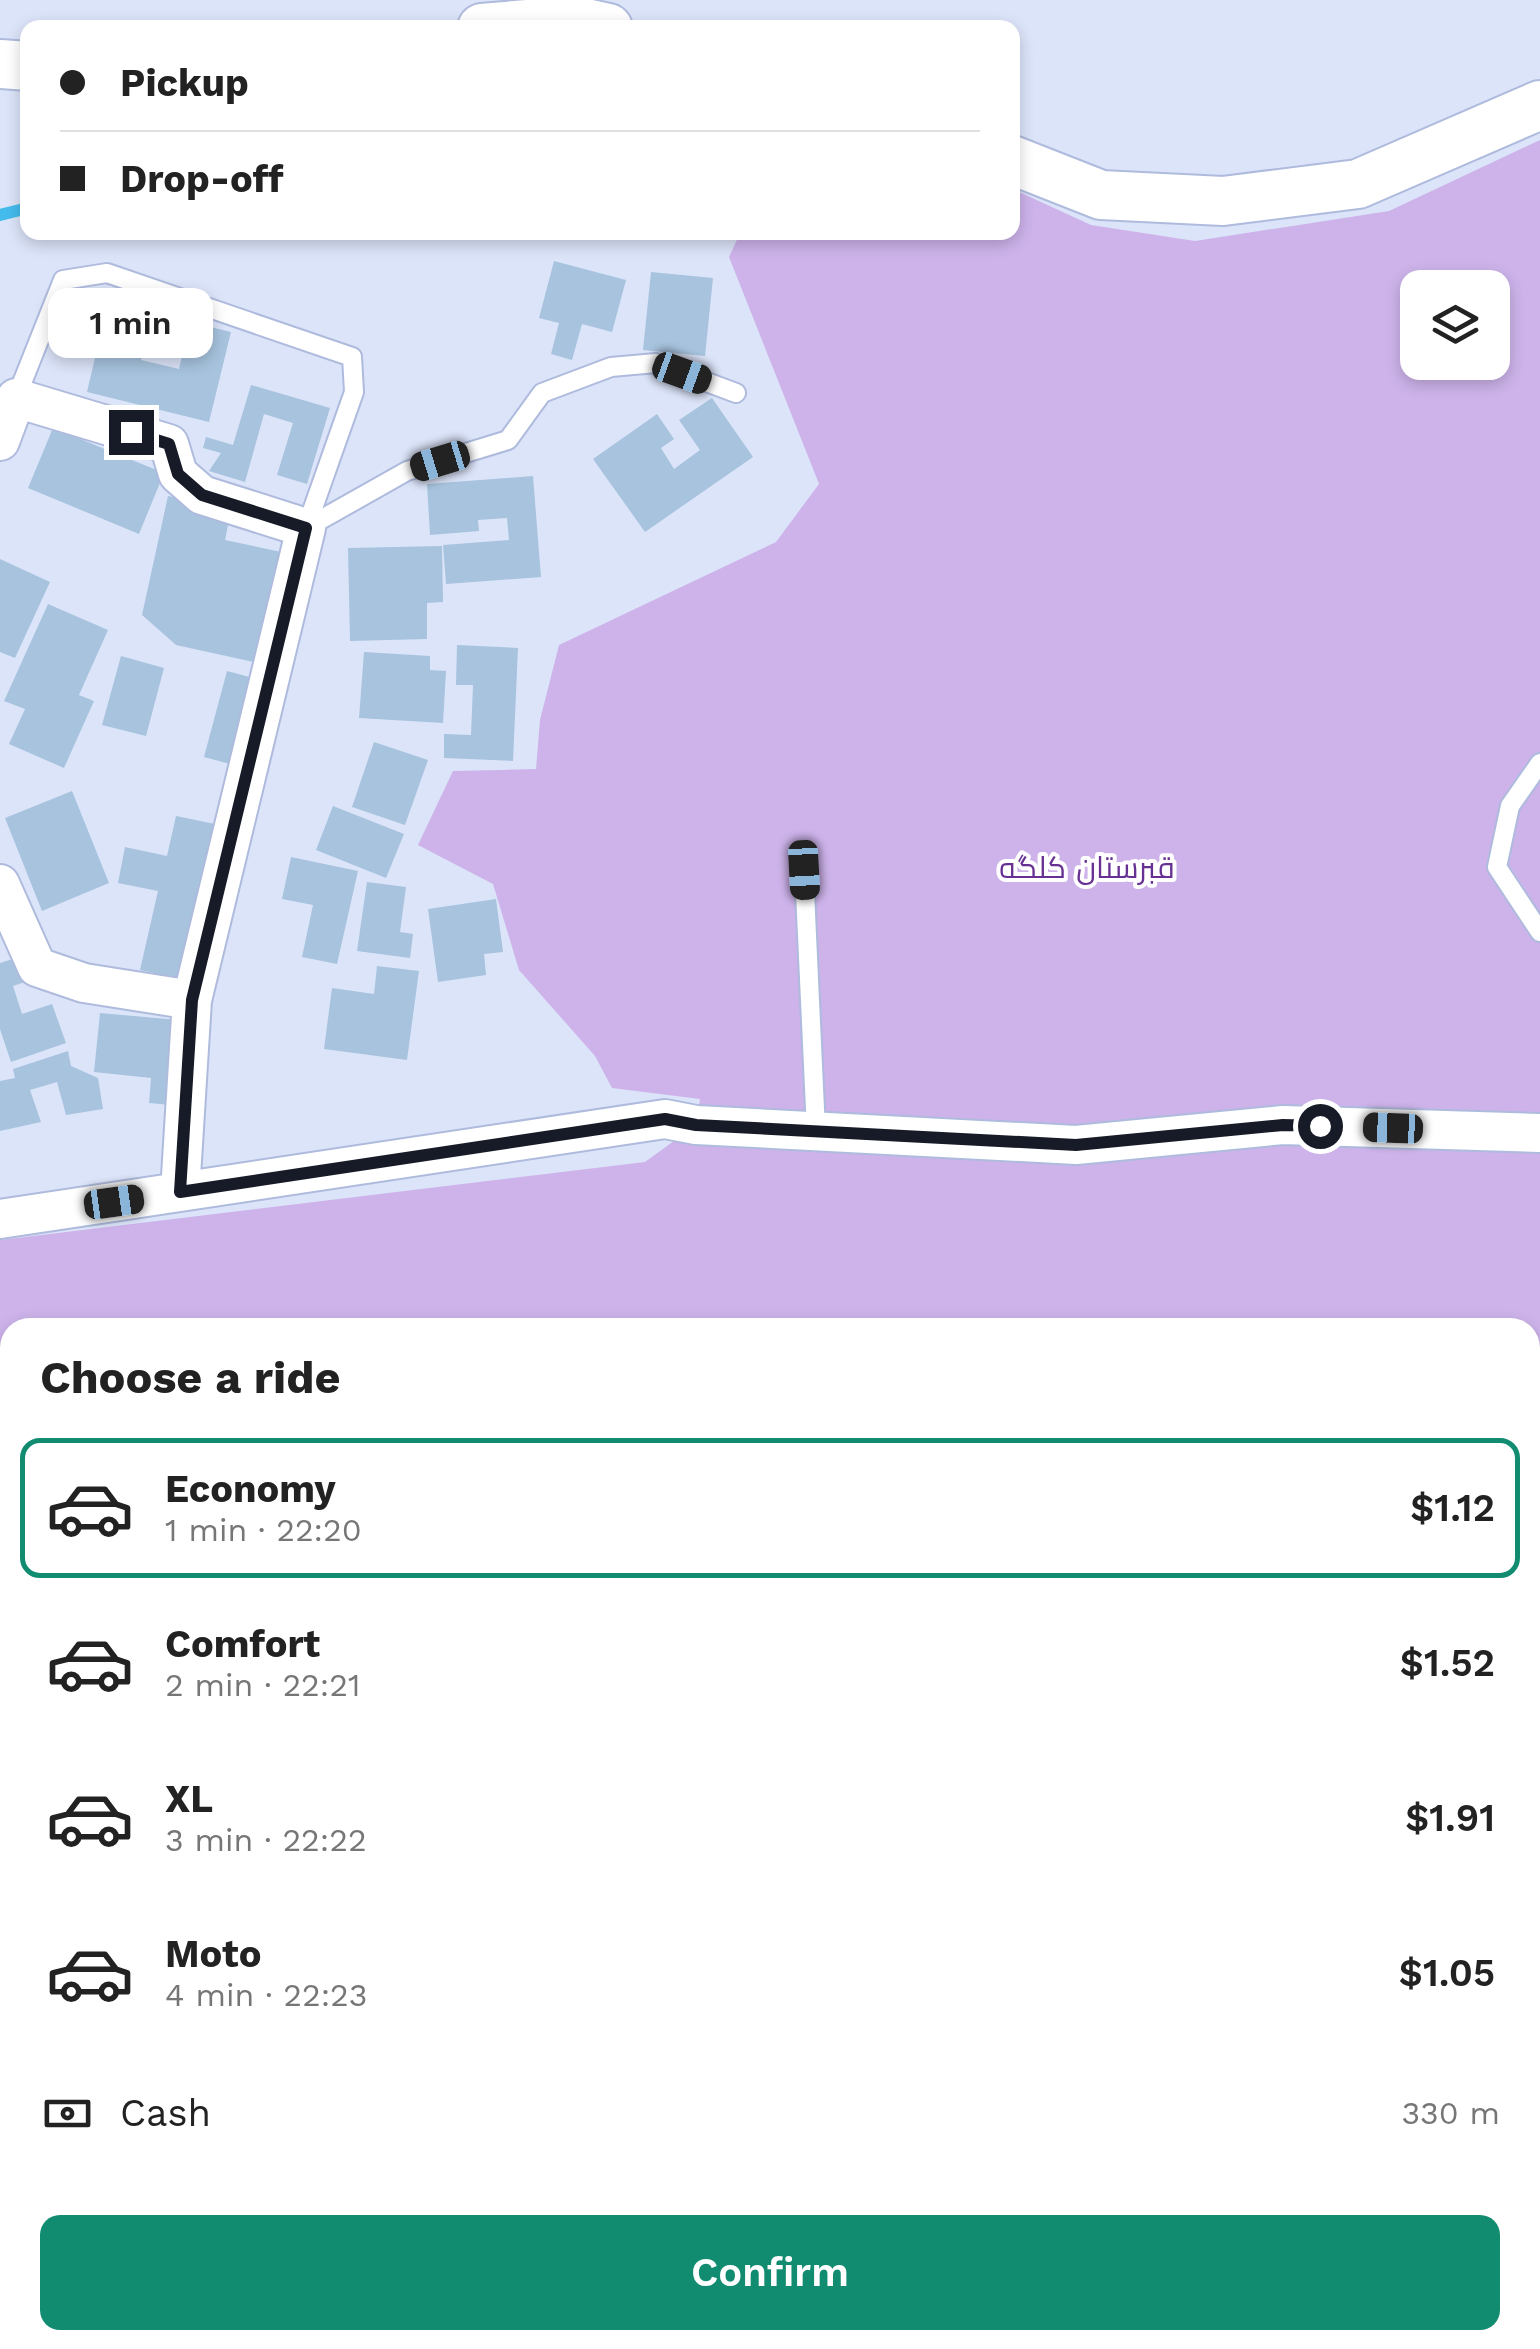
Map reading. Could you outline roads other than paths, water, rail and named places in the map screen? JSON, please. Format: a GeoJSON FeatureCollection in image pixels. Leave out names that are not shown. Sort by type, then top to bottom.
{"type":"FeatureCollection","features":[{"type":"Feature","properties":{"kind":"street"},"geometry":{"type":"LineString","coordinates":[[1020,163],[1100,195],[1223,201],[1358,184],[1540,105]]}},
{"type":"Feature","properties":{"kind":"street"},"geometry":{"type":"LineString","coordinates":[[0,440],[8,396],[169,444],[178,474],[202,495],[306,528],[192,1000],[180,1192]]}},
{"type":"Feature","properties":{"kind":"street"},"geometry":{"type":"LineString","coordinates":[[0,884],[37,967],[84,983],[192,1000]]}},
{"type":"Feature","properties":{"kind":"street"},"geometry":{"type":"LineString","coordinates":[[0,1219],[665,1119],[696,1125],[1076,1145],[1283,1125],[1540,1133]]}},
{"type":"Feature","properties":{"kind":"lane"},"geometry":{"type":"LineString","coordinates":[[8,396],[62,280],[107,274],[352,357],[354,392],[306,528]]}},
{"type":"Feature","properties":{"kind":"lane"},"geometry":{"type":"LineString","coordinates":[[306,528],[407,472],[508,440],[542,393],[611,367],[656,363],[736,393]]}},
{"type":"Feature","properties":{"kind":"lane"},"geometry":{"type":"LineString","coordinates":[[1540,763],[1510,806],[1497,867],[1540,932]]}},
{"type":"Feature","properties":{"kind":"lane"},"geometry":{"type":"LineString","coordinates":[[804,870],[816,1131]]}},
{"type":"Feature","properties":{"kind":"waterway"},"geometry":{"type":"LineString","coordinates":[[0,215],[20,210]]}},
{"type":"Feature","properties":{"kind":"park label","name":"قبرستان کلگه"},"geometry":{"type":"Point","coordinates":[1087,868]}}]}
